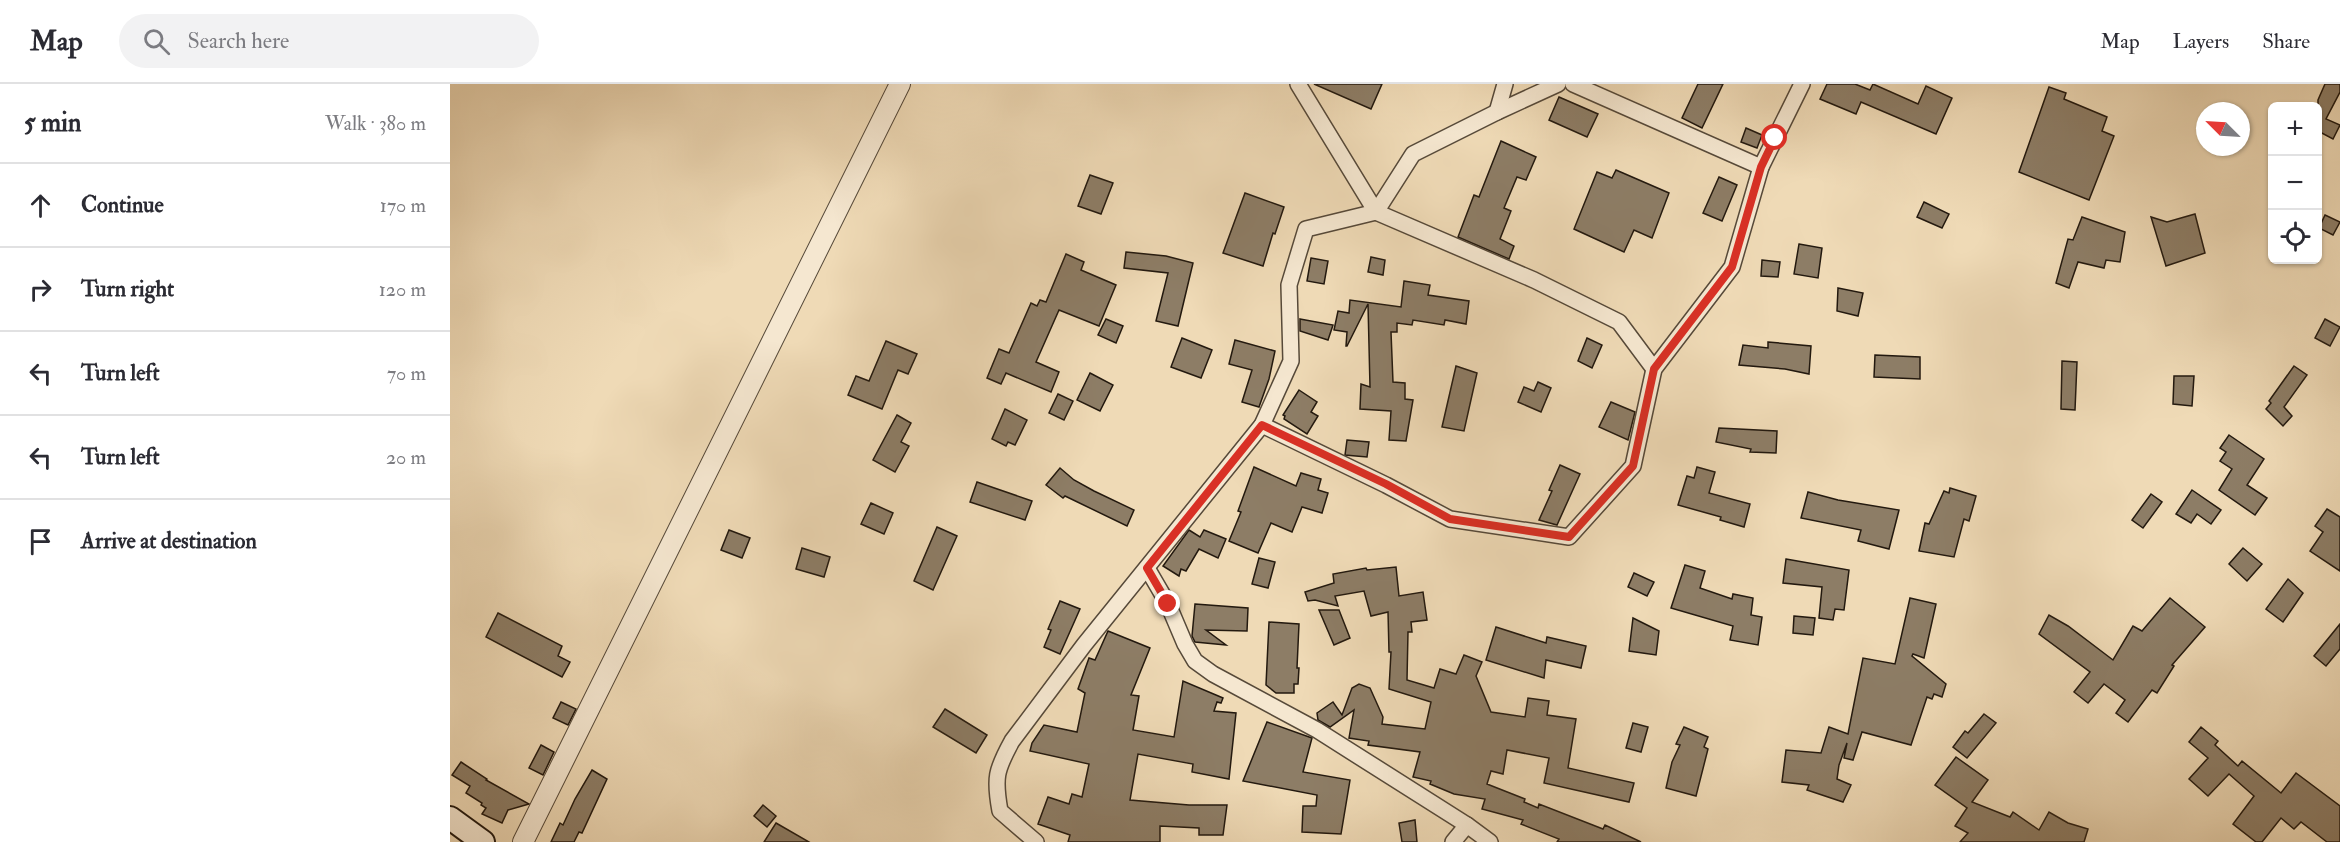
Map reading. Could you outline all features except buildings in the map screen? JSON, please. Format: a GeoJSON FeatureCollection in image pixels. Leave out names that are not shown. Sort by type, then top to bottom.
{"type":"FeatureCollection","features":[{"type":"Feature","properties":{"kind":"main road"},"geometry":{"type":"LineString","coordinates":[[450,818],[483,842]]}},
{"type":"Feature","properties":{"kind":"street"},"geometry":{"type":"LineString","coordinates":[[523,842],[900,84]]}},
{"type":"Feature","properties":{"kind":"street"},"geometry":{"type":"LineString","coordinates":[[1298,84],[1376,212],[1534,280],[1619,322],[1654,369]]}},
{"type":"Feature","properties":{"kind":"street"},"geometry":{"type":"LineString","coordinates":[[1497,112],[1505,84]]}},
{"type":"Feature","properties":{"kind":"street"},"geometry":{"type":"LineString","coordinates":[[1036,842],[1000,811],[995,783],[1003,757],[1012,741],[1084,645],[1262,425],[1292,361],[1289,285],[1306,229],[1376,212],[1413,154],[1558,84]]}},
{"type":"Feature","properties":{"kind":"street"},"geometry":{"type":"LineString","coordinates":[[1573,84],[1761,167]]}},
{"type":"Feature","properties":{"kind":"street"},"geometry":{"type":"LineString","coordinates":[[1262,425],[1386,484],[1450,519],[1569,537],[1633,466],[1654,369],[1732,267],[1761,167],[1802,84]]}},
{"type":"Feature","properties":{"kind":"street"},"geometry":{"type":"LineString","coordinates":[[1147,568],[1168,604],[1195,661],[1213,674],[1317,730],[1490,842]]}},
{"type":"Feature","properties":{"kind":"street"},"geometry":{"type":"LineString","coordinates":[[1454,842],[1467,825]]}},
{"type":"Feature","properties":{"kind":"route"},"geometry":{"type":"LineString","coordinates":[[1168,604],[1147,568],[1262,425],[1386,484],[1450,519],[1569,537],[1633,466],[1654,369],[1732,267],[1761,167],[1775,138]]}}]}
